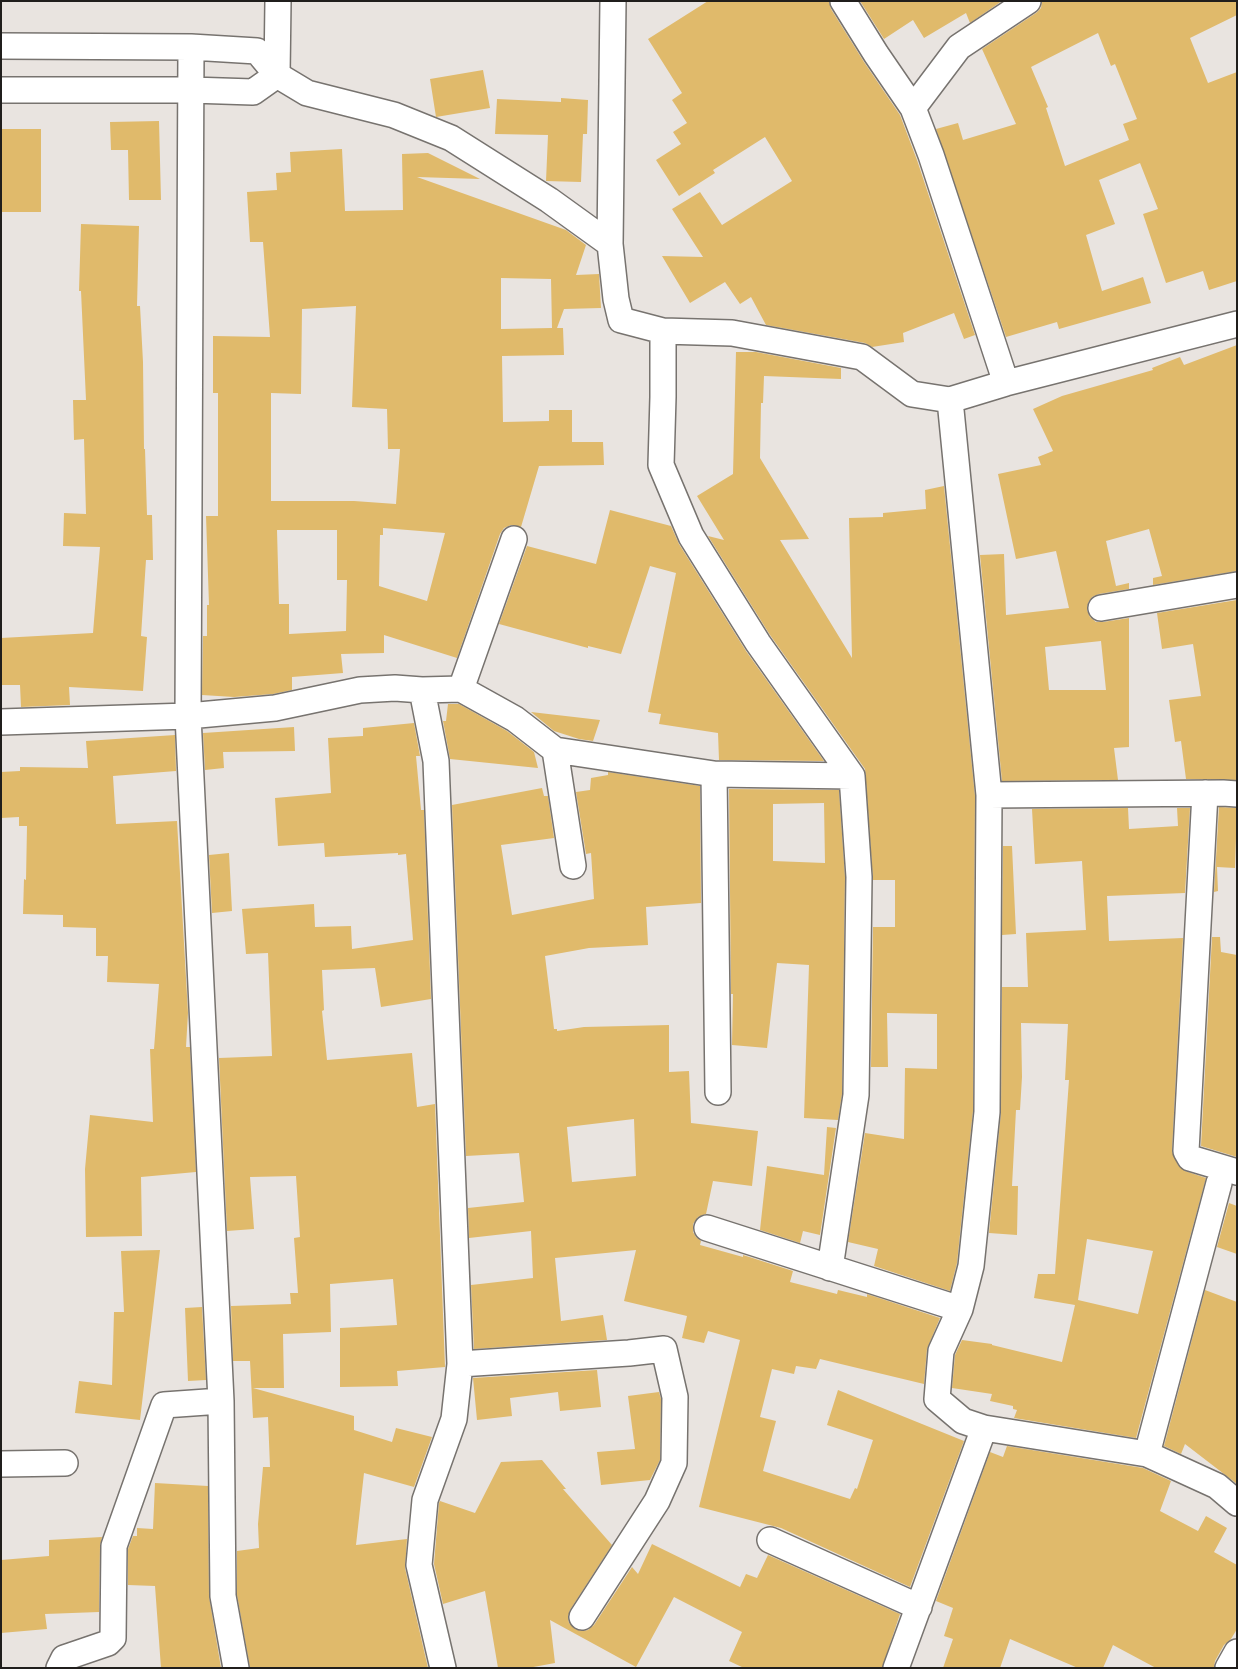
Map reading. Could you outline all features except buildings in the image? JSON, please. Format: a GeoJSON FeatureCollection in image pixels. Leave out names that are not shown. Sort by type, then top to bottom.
{"type":"FeatureCollection","features":[{"type":"Feature","properties":{"kind":"street"},"geometry":{"type":"LineString","coordinates":[[278,1],[278,74]]}},
{"type":"Feature","properties":{"kind":"street"},"geometry":{"type":"LineString","coordinates":[[613,1],[610,244],[620,320],[663,331],[732,333],[862,357],[912,394],[950,400],[1006,383],[1237,324]]}},
{"type":"Feature","properties":{"kind":"street"},"geometry":{"type":"LineString","coordinates":[[843,1],[913,108],[931,155],[1006,383]]}},
{"type":"Feature","properties":{"kind":"street"},"geometry":{"type":"LineString","coordinates":[[913,108],[959,47],[1028,1]]}},
{"type":"Feature","properties":{"kind":"street"},"geometry":{"type":"LineString","coordinates":[[1,46],[191,47],[257,51],[278,74],[307,94],[394,115],[452,138],[549,200],[610,244]]}},
{"type":"Feature","properties":{"kind":"street"},"geometry":{"type":"LineString","coordinates":[[191,47],[188,716],[221,1401],[223,1596],[236,1668]]}},
{"type":"Feature","properties":{"kind":"street"},"geometry":{"type":"LineString","coordinates":[[1,90],[191,90],[253,92],[278,74]]}},
{"type":"Feature","properties":{"kind":"street"},"geometry":{"type":"LineString","coordinates":[[663,331],[664,397],[660,465],[691,536],[758,643],[852,776],[859,877],[856,1095],[830,1268]]}},
{"type":"Feature","properties":{"kind":"street"},"geometry":{"type":"LineString","coordinates":[[950,400],[989,795],[987,1112],[971,1266],[960,1310],[941,1350],[937,1399],[963,1421],[984,1428],[1147,1454],[1217,1486],[1237,1503]]}},
{"type":"Feature","properties":{"kind":"street"},"geometry":{"type":"LineString","coordinates":[[461,689],[514,539]]}},
{"type":"Feature","properties":{"kind":"street"},"geometry":{"type":"LineString","coordinates":[[1101,608],[1237,585]]}},
{"type":"Feature","properties":{"kind":"street"},"geometry":{"type":"LineString","coordinates":[[1,722],[188,716],[275,708],[360,690],[395,688],[422,690],[461,689],[515,719],[555,750],[714,774],[852,776]]}},
{"type":"Feature","properties":{"kind":"street"},"geometry":{"type":"LineString","coordinates":[[422,690],[436,762],[460,1364],[454,1419],[425,1500],[419,1566],[443,1668]]}},
{"type":"Feature","properties":{"kind":"street"},"geometry":{"type":"LineString","coordinates":[[555,750],[574,866]]}},
{"type":"Feature","properties":{"kind":"street"},"geometry":{"type":"LineString","coordinates":[[714,774],[718,1092]]}},
{"type":"Feature","properties":{"kind":"street"},"geometry":{"type":"LineString","coordinates":[[1147,1454],[1228,1178],[1190,1158],[1186,1151],[1205,793]]}},
{"type":"Feature","properties":{"kind":"street"},"geometry":{"type":"LineString","coordinates":[[989,795],[1237,794]]}},
{"type":"Feature","properties":{"kind":"street"},"geometry":{"type":"LineString","coordinates":[[707,1228],[960,1310]]}},
{"type":"Feature","properties":{"kind":"street"},"geometry":{"type":"LineString","coordinates":[[460,1364],[630,1353],[664,1348],[675,1397],[674,1463],[657,1501],[582,1617]]}},
{"type":"Feature","properties":{"kind":"street"},"geometry":{"type":"LineString","coordinates":[[59,1668],[64,1658],[108,1644],[113,1638],[114,1546],[164,1405],[221,1401]]}},
{"type":"Feature","properties":{"kind":"street"},"geometry":{"type":"LineString","coordinates":[[896,1668],[984,1428]]}},
{"type":"Feature","properties":{"kind":"street"},"geometry":{"type":"LineString","coordinates":[[1,1464],[65,1462]]}},
{"type":"Feature","properties":{"kind":"street"},"geometry":{"type":"LineString","coordinates":[[770,1540],[919,1607]]}},
{"type":"Feature","properties":{"kind":"street"},"geometry":{"type":"LineString","coordinates":[[1228,1668],[1237,1652]]}}]}
